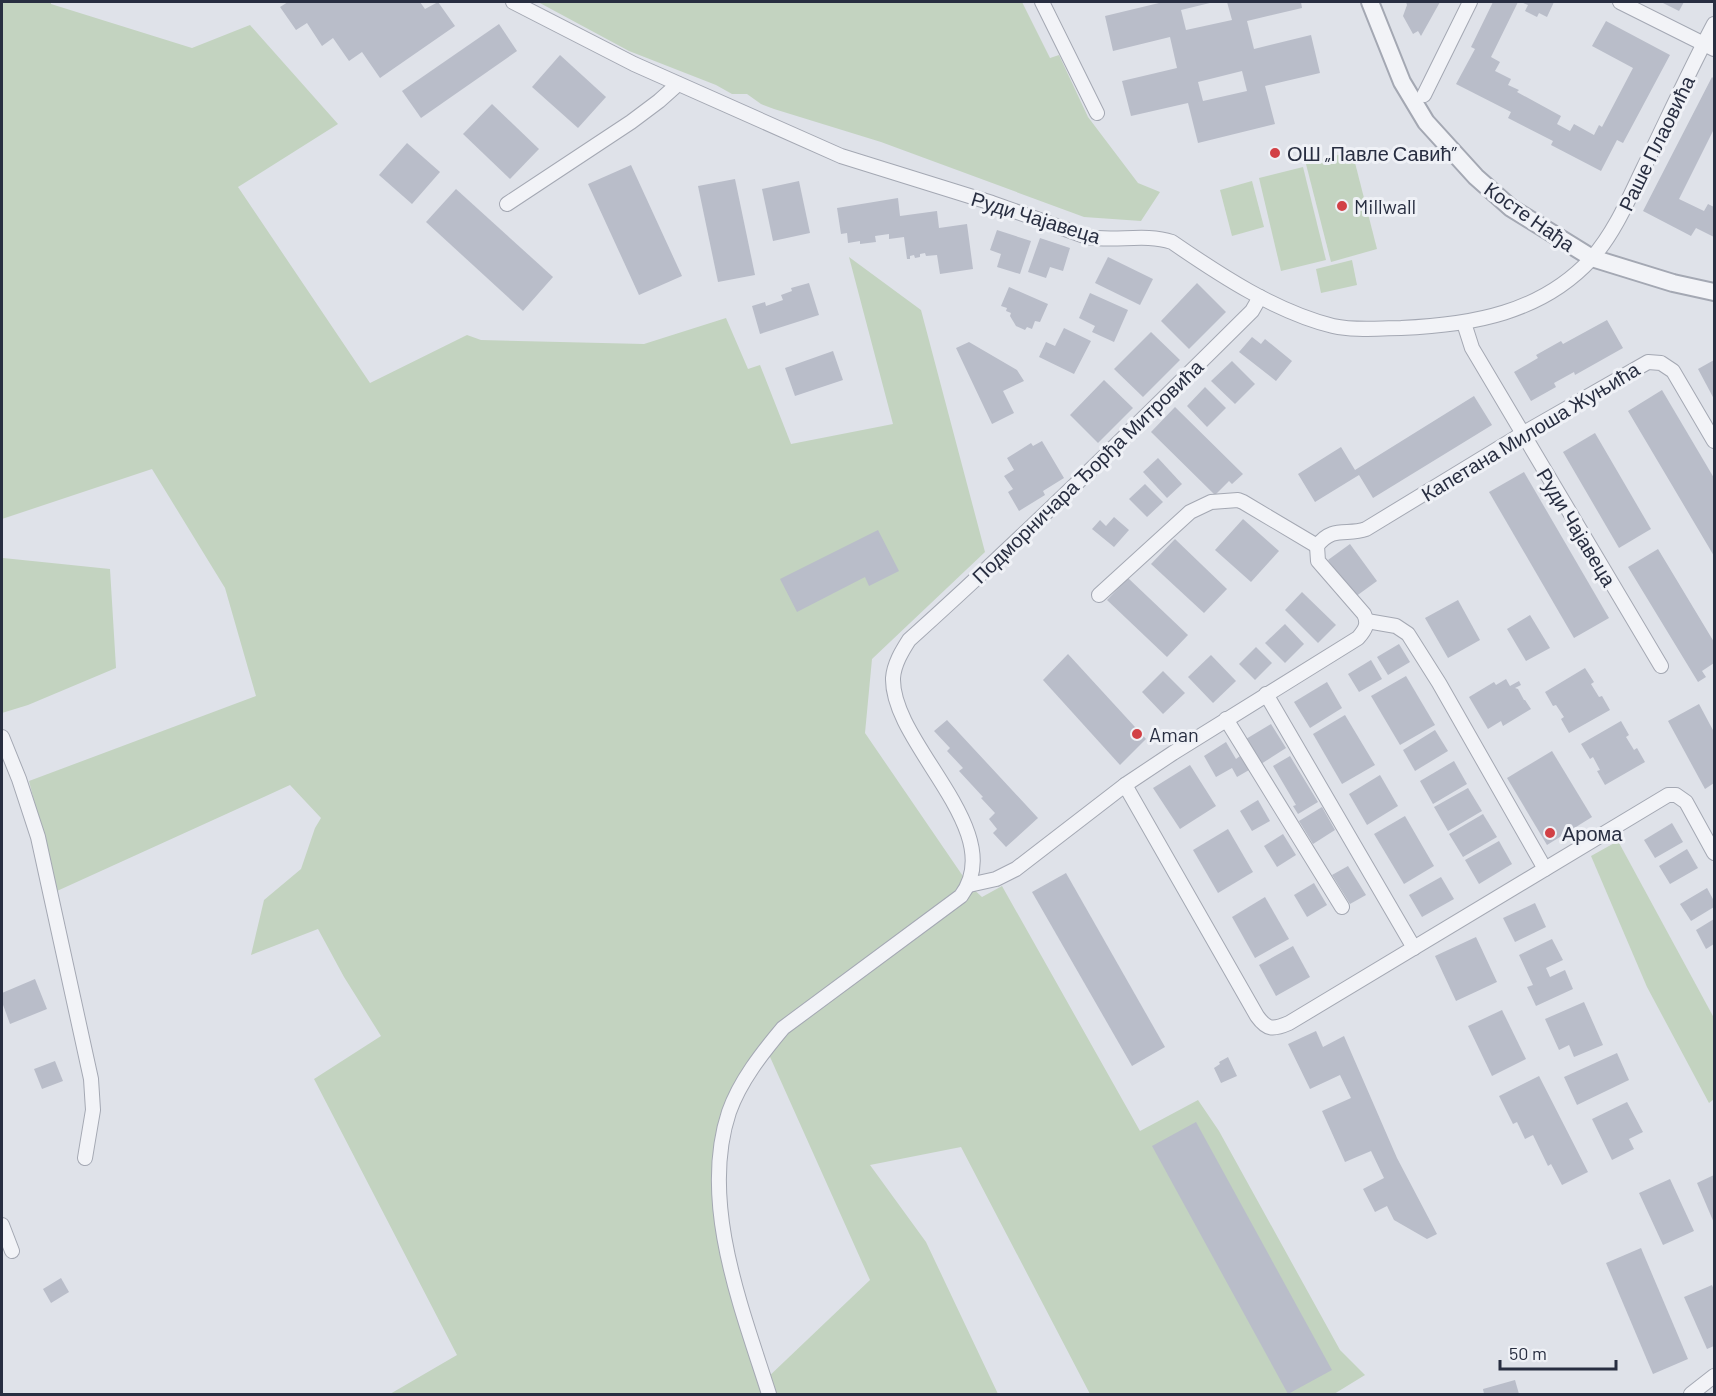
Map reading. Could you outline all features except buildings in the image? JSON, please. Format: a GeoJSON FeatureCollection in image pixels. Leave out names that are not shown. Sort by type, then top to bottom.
{"type":"FeatureCollection","features":[{"type":"Feature","properties":{"kind":"street","name":"Руди Чајавеца"},"geometry":{"type":"LineString","coordinates":[[513,2],[634,64],[841,156],[992,203],[1078,234],[1103,239],[1159,238],[1172,242],[1260,297],[1308,317],[1340,327],[1392,328],[1464,323],[1511,312],[1550,293],[1592,258]]}},
{"type":"Feature","properties":{"kind":"street"},"geometry":{"type":"LineString","coordinates":[[1042,2],[1097,113]]}},
{"type":"Feature","properties":{"kind":"street","name":"Косте Нађа"},"geometry":{"type":"LineString","coordinates":[[1370,2],[1402,82],[1426,122],[1476,177],[1511,208],[1592,258],[1663,280],[1714,292]]}},
{"type":"Feature","properties":{"kind":"street"},"geometry":{"type":"LineString","coordinates":[[1425,95],[1470,2]]}},
{"type":"Feature","properties":{"kind":"street"},"geometry":{"type":"LineString","coordinates":[[1620,2],[1709,46]]}},
{"type":"Feature","properties":{"kind":"street","name":"Раше Плаовића"},"geometry":{"type":"LineString","coordinates":[[1592,258],[1608,237],[1628,202],[1709,46],[1714,24]]}},
{"type":"Feature","properties":{"kind":"street"},"geometry":{"type":"LineString","coordinates":[[507,204],[631,122],[659,102],[678,84]]}},
{"type":"Feature","properties":{"kind":"street","name":"Подморничара Ђорђа Митровића"},"geometry":{"type":"LineString","coordinates":[[969,885],[972,871],[965,825],[906,723],[896,701],[893,675],[901,652],[909,640],[1089,472],[1252,311],[1260,297]]}},
{"type":"Feature","properties":{"kind":"street","name":"Руди Чајавеца"},"geometry":{"type":"LineString","coordinates":[[1464,323],[1472,348],[1661,666]]}},
{"type":"Feature","properties":{"kind":"street","name":"Капетана Милоша Жуњића"},"geometry":{"type":"LineString","coordinates":[[1317,546],[1326,536],[1334,533],[1366,529],[1522,434],[1648,362],[1661,363],[1672,371],[1714,441]]}},
{"type":"Feature","properties":{"kind":"street"},"geometry":{"type":"LineString","coordinates":[[769,1395],[727,1256],[720,1212],[720,1156],[729,1112],[744,1080],[766,1048],[783,1028],[961,896],[969,885],[996,879],[1016,869],[1125,785],[1226,719],[1358,638],[1364,632],[1367,621],[1364,614],[1318,561],[1317,546],[1238,500],[1211,502],[1190,512],[1173,525],[1099,595]]}},
{"type":"Feature","properties":{"kind":"street"},"geometry":{"type":"LineString","coordinates":[[1367,621],[1396,626],[1408,634],[1439,683],[1545,869]]}},
{"type":"Feature","properties":{"kind":"street"},"geometry":{"type":"LineString","coordinates":[[1266,694],[1414,948]]}},
{"type":"Feature","properties":{"kind":"street"},"geometry":{"type":"LineString","coordinates":[[1226,719],[1342,907]]}},
{"type":"Feature","properties":{"kind":"street"},"geometry":{"type":"LineString","coordinates":[[2,737],[38,837],[91,1079],[93,1110],[85,1158]]}},
{"type":"Feature","properties":{"kind":"street"},"geometry":{"type":"LineString","coordinates":[[1125,785],[1263,1025],[1272,1028],[1289,1023],[1672,794],[1681,796],[1686,802],[1714,853]]}},
{"type":"Feature","properties":{"kind":"street"},"geometry":{"type":"LineString","coordinates":[[2,1225],[12,1251]]}},
{"type":"Feature","properties":{"kind":"street"},"geometry":{"type":"LineString","coordinates":[[1691,1395],[1714,1376]]}},
{"type":"Feature","properties":{"kind":"green space"},"geometry":{"type":"Polygon","coordinates":[[[2,2],[51,2],[51,4],[192,48],[250,25],[338,124],[238,187],[370,383],[467,335],[481,340],[644,344],[726,318],[748,369],[760,365],[791,444],[893,424],[849,257],[921,310],[985,552],[872,659],[865,733],[969,885],[982,897],[1002,886],[1140,1131],[1198,1100],[1219,1131],[1340,1350],[1365,1375],[1334,1394],[1090,1394],[961,1147],[870,1165],[926,1242],[998,1394],[390,1394],[457,1355],[314,1079],[381,1036],[344,977],[318,929],[251,955],[264,900],[301,869],[315,828],[321,818],[290,785],[57,891],[29,781],[256,696],[225,588],[152,469],[2,519],[2,2]],[[766,1048],[729,1112],[720,1212],[765,1380],[870,1280],[766,1048]]]}},
{"type":"Feature","properties":{"kind":"green space"},"geometry":{"type":"Polygon","coordinates":[[[538,2],[1022,2],[1050,58],[1059,55],[1088,117],[1138,183],[1160,192],[1141,221],[1084,217],[881,142],[774,109],[761,104],[747,94],[732,94],[716,85],[629,51],[538,2]]]}},
{"type":"Feature","properties":{"kind":"green space","name":"Millwall"},"geometry":{"type":"Polygon","coordinates":[[[1352,151],[1377,249],[1331,262],[1306,164],[1352,151]]]}},
{"type":"Feature","properties":{"kind":"green space"},"geometry":{"type":"Polygon","coordinates":[[[1303,167],[1326,260],[1281,271],[1259,178],[1303,167]]]}},
{"type":"Feature","properties":{"kind":"green space"},"geometry":{"type":"Polygon","coordinates":[[[1252,181],[1264,227],[1232,236],[1220,190],[1252,181]]]}},
{"type":"Feature","properties":{"kind":"green space"},"geometry":{"type":"Polygon","coordinates":[[[1352,260],[1357,285],[1321,293],[1316,269],[1352,260]]]}},
{"type":"Feature","properties":{"kind":"green space"},"geometry":{"type":"Polygon","coordinates":[[[2,556],[3,558],[110,569],[116,668],[28,705],[2,713],[2,556]]]}},
{"type":"Feature","properties":{"kind":"green space"},"geometry":{"type":"Polygon","coordinates":[[[1618,841],[1714,1018],[1714,1099],[1709,1103],[1647,987],[1591,856],[1618,841]]]}},
{"type":"Feature","properties":{"kind":"place","name":"ОШ „Павле Савић”"},"geometry":{"type":"Point","coordinates":[1275,153]}},
{"type":"Feature","properties":{"kind":"place","name":"Millwall"},"geometry":{"type":"Point","coordinates":[1342,206]}},
{"type":"Feature","properties":{"kind":"place","name":"Aman"},"geometry":{"type":"Point","coordinates":[1137,734]}},
{"type":"Feature","properties":{"kind":"place","name":"Арома"},"geometry":{"type":"Point","coordinates":[1550,833]}}]}
